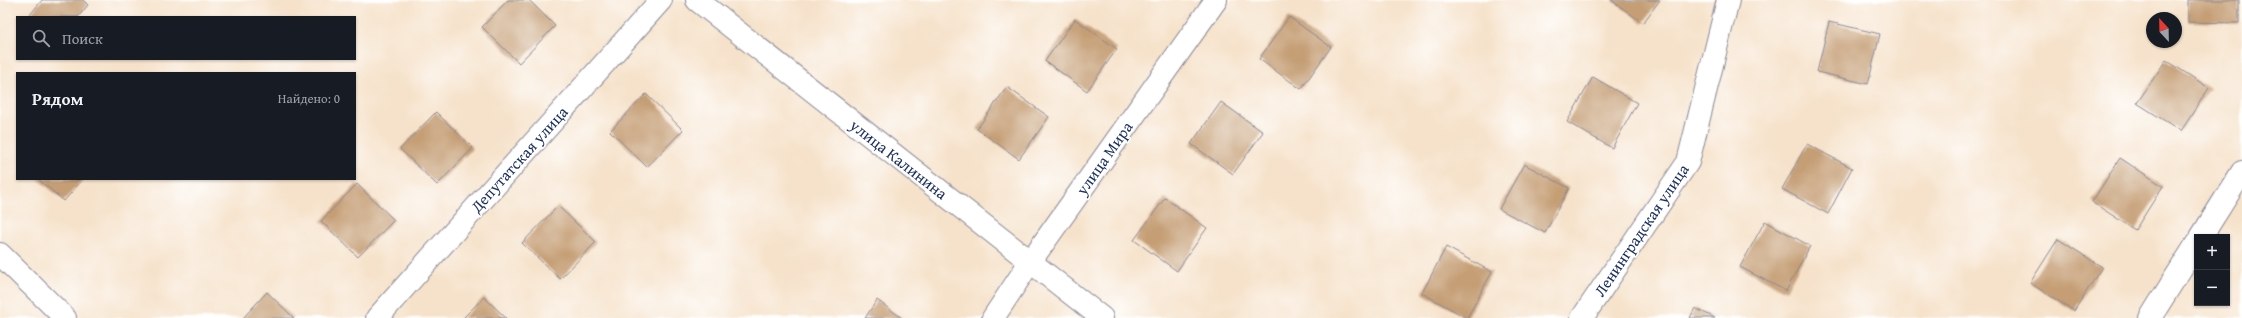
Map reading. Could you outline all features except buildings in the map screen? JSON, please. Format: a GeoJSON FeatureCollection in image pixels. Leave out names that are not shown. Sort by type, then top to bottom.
{"type":"FeatureCollection","features":[{"type":"Feature","properties":{"kind":"street","name":"Депутатская улица"},"geometry":{"type":"LineString","coordinates":[[377,318],[661,0]]}},
{"type":"Feature","properties":{"kind":"street","name":"улица Калинина"},"geometry":{"type":"LineString","coordinates":[[697,0],[1102,318]]}},
{"type":"Feature","properties":{"kind":"street","name":"улица Мира"},"geometry":{"type":"LineString","coordinates":[[992,318],[1216,0]]}},
{"type":"Feature","properties":{"kind":"street","name":"Ленинградская улица"},"geometry":{"type":"LineString","coordinates":[[1582,318],[1688,162],[1728,0]]}},
{"type":"Feature","properties":{"kind":"street"},"geometry":{"type":"LineString","coordinates":[[2203,234],[2242,172]]}},
{"type":"Feature","properties":{"kind":"street"},"geometry":{"type":"LineString","coordinates":[[2150,318],[2194,248]]}},
{"type":"Feature","properties":{"kind":"street"},"geometry":{"type":"LineString","coordinates":[[0,254],[65,318]]}}]}
